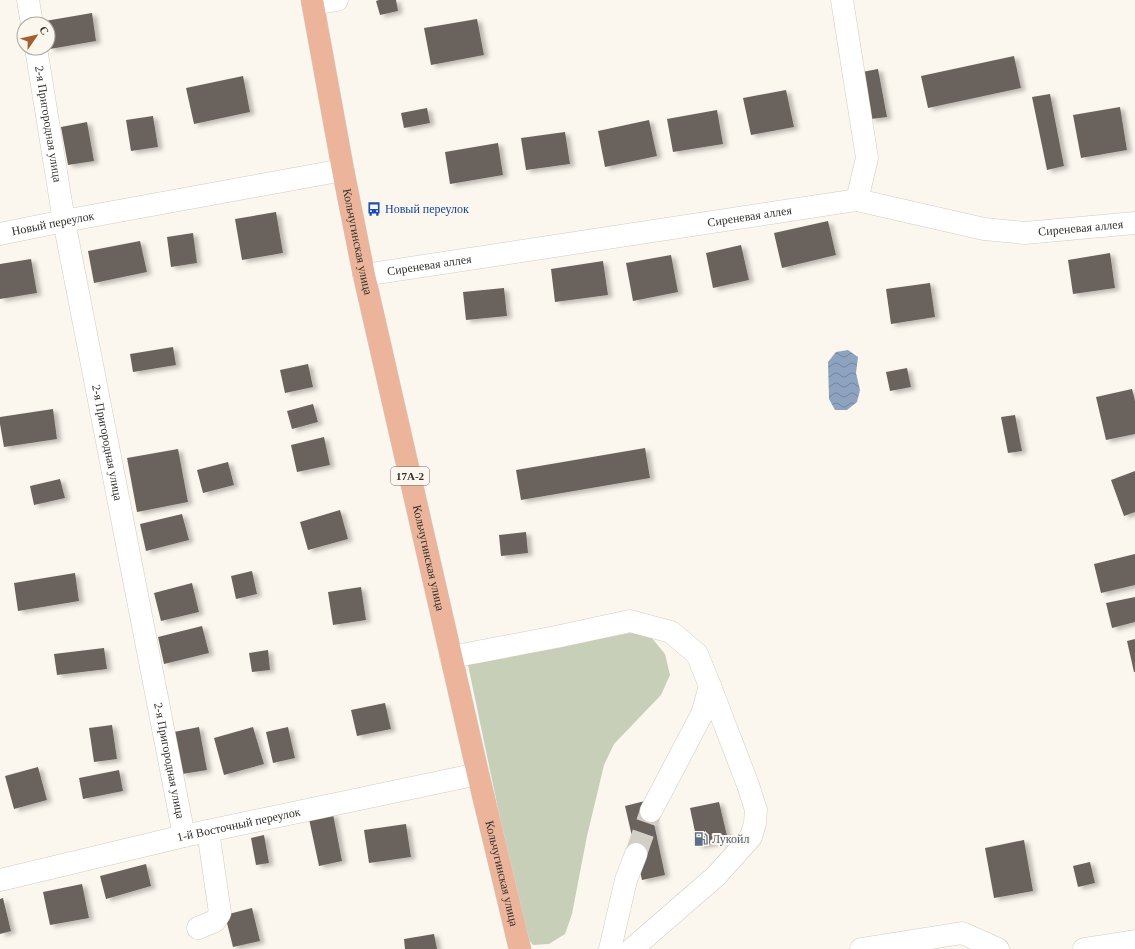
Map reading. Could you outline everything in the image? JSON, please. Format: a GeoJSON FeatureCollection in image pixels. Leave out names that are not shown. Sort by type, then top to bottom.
{"type":"FeatureCollection","features":[{"type":"Feature","properties":{"kind":"main road","name":"Кольчугинская улица"},"geometry":{"type":"LineString","coordinates":[[313,2],[343,170],[364,275],[478,774],[520,949]]}},
{"type":"Feature","properties":{"kind":"street"},"geometry":{"type":"LineString","coordinates":[[28,0],[31,16]]}},
{"type":"Feature","properties":{"kind":"street"},"geometry":{"type":"LineString","coordinates":[[313,2],[337,0]]}},
{"type":"Feature","properties":{"kind":"street"},"geometry":{"type":"LineString","coordinates":[[842,0],[867,158],[858,200]]}},
{"type":"Feature","properties":{"kind":"street","name":"2-я Пригородная улица"},"geometry":{"type":"LineString","coordinates":[[37,56],[64,221],[184,836]]}},
{"type":"Feature","properties":{"kind":"street","name":"Новый переулок"},"geometry":{"type":"LineString","coordinates":[[0,234],[343,170]]}},
{"type":"Feature","properties":{"kind":"street","name":"Сиреневая аллея"},"geometry":{"type":"LineString","coordinates":[[364,275],[858,200],[984,229],[1025,233],[1135,223]]}},
{"type":"Feature","properties":{"kind":"street"},"geometry":{"type":"LineString","coordinates":[[451,657],[630,620],[671,632],[697,654],[748,785],[756,810],[755,823],[751,838],[716,876],[632,949]]}},
{"type":"Feature","properties":{"kind":"street"},"geometry":{"type":"LineString","coordinates":[[651,811],[702,714],[710,686]]}},
{"type":"Feature","properties":{"kind":"street","name":"1-й Восточный переулок"},"geometry":{"type":"LineString","coordinates":[[0,880],[184,836],[478,774]]}},
{"type":"Feature","properties":{"kind":"street"},"geometry":{"type":"LineString","coordinates":[[198,928],[215,921],[220,914],[208,831]]}},
{"type":"Feature","properties":{"kind":"street"},"geometry":{"type":"LineString","coordinates":[[610,949],[626,880],[636,854]]}},
{"type":"Feature","properties":{"kind":"street"},"geometry":{"type":"LineString","coordinates":[[861,949],[962,933],[998,949]]}},
{"type":"Feature","properties":{"kind":"street"},"geometry":{"type":"LineString","coordinates":[[1084,949],[1135,941]]}},
{"type":"Feature","properties":{"kind":"green space"},"geometry":{"type":"Polygon","coordinates":[[[635,632],[651,637],[665,654],[670,675],[661,695],[614,744],[604,765],[587,836],[572,914],[565,934],[549,944],[533,945],[524,933],[468,665],[635,632]]]}},
{"type":"Feature","properties":{"kind":"water"},"geometry":{"type":"Polygon","coordinates":[[[848,350],[858,357],[856,373],[860,390],[857,402],[847,410],[835,410],[829,399],[828,362],[836,352],[848,350]]]}},
{"type":"Feature","properties":{"kind":"building"},"geometry":{"type":"Polygon","coordinates":[[[396,0],[398,11],[380,15],[376,1],[396,0]]]}},
{"type":"Feature","properties":{"kind":"building"},"geometry":{"type":"Polygon","coordinates":[[[92,13],[96,41],[56,48],[56,19],[92,13]]]}},
{"type":"Feature","properties":{"kind":"building"},"geometry":{"type":"Polygon","coordinates":[[[477,19],[484,55],[431,65],[424,28],[477,19]]]}},
{"type":"Feature","properties":{"kind":"building"},"geometry":{"type":"Polygon","coordinates":[[[1014,56],[1021,88],[928,108],[921,76],[1014,56]]]}},
{"type":"Feature","properties":{"kind":"building"},"geometry":{"type":"Polygon","coordinates":[[[878,69],[887,117],[871,119],[862,72],[878,69]]]}},
{"type":"Feature","properties":{"kind":"building"},"geometry":{"type":"Polygon","coordinates":[[[243,76],[250,112],[194,124],[186,88],[243,76]]]}},
{"type":"Feature","properties":{"kind":"building"},"geometry":{"type":"Polygon","coordinates":[[[786,90],[794,127],[751,135],[743,98],[786,90]]]}},
{"type":"Feature","properties":{"kind":"building"},"geometry":{"type":"Polygon","coordinates":[[[1050,94],[1064,166],[1047,170],[1032,97],[1050,94]]]}},
{"type":"Feature","properties":{"kind":"building"},"geometry":{"type":"Polygon","coordinates":[[[1120,107],[1127,150],[1081,158],[1073,115],[1120,107]]]}},
{"type":"Feature","properties":{"kind":"building"},"geometry":{"type":"Polygon","coordinates":[[[427,108],[430,123],[404,128],[401,113],[427,108]]]}},
{"type":"Feature","properties":{"kind":"building"},"geometry":{"type":"Polygon","coordinates":[[[717,110],[723,144],[673,152],[667,119],[717,110]]]}},
{"type":"Feature","properties":{"kind":"building"},"geometry":{"type":"Polygon","coordinates":[[[153,116],[158,147],[131,151],[126,120],[153,116]]]}},
{"type":"Feature","properties":{"kind":"building"},"geometry":{"type":"Polygon","coordinates":[[[649,120],[657,156],[605,167],[598,131],[649,120]]]}},
{"type":"Feature","properties":{"kind":"building"},"geometry":{"type":"Polygon","coordinates":[[[87,122],[94,161],[68,165],[61,127],[87,122]]]}},
{"type":"Feature","properties":{"kind":"building"},"geometry":{"type":"Polygon","coordinates":[[[565,132],[570,164],[526,170],[521,138],[565,132]]]}},
{"type":"Feature","properties":{"kind":"building"},"geometry":{"type":"Polygon","coordinates":[[[498,143],[503,175],[450,184],[445,152],[498,143]]]}},
{"type":"Feature","properties":{"kind":"building"},"geometry":{"type":"Polygon","coordinates":[[[276,212],[283,253],[242,260],[235,219],[276,212]]]}},
{"type":"Feature","properties":{"kind":"building"},"geometry":{"type":"Polygon","coordinates":[[[828,221],[836,255],[782,268],[774,233],[828,221]]]}},
{"type":"Feature","properties":{"kind":"building"},"geometry":{"type":"Polygon","coordinates":[[[193,233],[197,263],[171,267],[167,237],[193,233]]]}},
{"type":"Feature","properties":{"kind":"building"},"geometry":{"type":"Polygon","coordinates":[[[140,241],[147,272],[94,283],[88,251],[140,241]]]}},
{"type":"Feature","properties":{"kind":"building"},"geometry":{"type":"Polygon","coordinates":[[[741,245],[749,280],[713,288],[706,253],[741,245]]]}},
{"type":"Feature","properties":{"kind":"building"},"geometry":{"type":"Polygon","coordinates":[[[1110,253],[1115,288],[1073,294],[1068,260],[1110,253]]]}},
{"type":"Feature","properties":{"kind":"building"},"geometry":{"type":"Polygon","coordinates":[[[671,255],[678,292],[633,301],[626,263],[671,255]]]}},
{"type":"Feature","properties":{"kind":"building"},"geometry":{"type":"Polygon","coordinates":[[[31,259],[37,293],[0,299],[0,264],[31,259]]]}},
{"type":"Feature","properties":{"kind":"building"},"geometry":{"type":"Polygon","coordinates":[[[603,261],[608,295],[555,302],[551,269],[603,261]]]}},
{"type":"Feature","properties":{"kind":"building"},"geometry":{"type":"Polygon","coordinates":[[[930,283],[935,317],[891,324],[886,289],[930,283]]]}},
{"type":"Feature","properties":{"kind":"building"},"geometry":{"type":"Polygon","coordinates":[[[504,288],[507,316],[466,320],[463,292],[504,288]]]}},
{"type":"Feature","properties":{"kind":"building"},"geometry":{"type":"Polygon","coordinates":[[[173,347],[176,365],[133,372],[130,354],[173,347]]]}},
{"type":"Feature","properties":{"kind":"building"},"geometry":{"type":"Polygon","coordinates":[[[308,364],[313,387],[285,393],[280,370],[308,364]]]}},
{"type":"Feature","properties":{"kind":"building"},"geometry":{"type":"Polygon","coordinates":[[[907,368],[911,387],[890,391],[886,372],[907,368]]]}},
{"type":"Feature","properties":{"kind":"building"},"geometry":{"type":"Polygon","coordinates":[[[1132,389],[1135,401],[1135,434],[1106,440],[1096,397],[1132,389]]]}},
{"type":"Feature","properties":{"kind":"building"},"geometry":{"type":"Polygon","coordinates":[[[313,404],[318,422],[292,429],[287,411],[313,404]]]}},
{"type":"Feature","properties":{"kind":"building"},"geometry":{"type":"Polygon","coordinates":[[[53,409],[57,439],[4,447],[0,417],[53,409]]]}},
{"type":"Feature","properties":{"kind":"building"},"geometry":{"type":"Polygon","coordinates":[[[1015,415],[1022,451],[1008,453],[1001,417],[1015,415]]]}},
{"type":"Feature","properties":{"kind":"building"},"geometry":{"type":"Polygon","coordinates":[[[324,437],[330,465],[297,472],[291,445],[324,437]]]}},
{"type":"Feature","properties":{"kind":"building"},"geometry":{"type":"Polygon","coordinates":[[[645,448],[650,478],[521,500],[516,470],[645,448]]]}},
{"type":"Feature","properties":{"kind":"building"},"geometry":{"type":"Polygon","coordinates":[[[178,449],[188,502],[137,512],[127,458],[178,449]]]}},
{"type":"Feature","properties":{"kind":"building"},"geometry":{"type":"Polygon","coordinates":[[[228,462],[234,485],[203,493],[197,470],[228,462]]]}},
{"type":"Feature","properties":{"kind":"building"},"geometry":{"type":"Polygon","coordinates":[[[1135,471],[1135,512],[1124,516],[1111,480],[1135,471]]]}},
{"type":"Feature","properties":{"kind":"building"},"geometry":{"type":"Polygon","coordinates":[[[60,479],[65,498],[34,505],[30,486],[60,479]]]}},
{"type":"Feature","properties":{"kind":"building"},"geometry":{"type":"Polygon","coordinates":[[[340,510],[348,539],[308,550],[300,522],[340,510]]]}},
{"type":"Feature","properties":{"kind":"building"},"geometry":{"type":"Polygon","coordinates":[[[182,514],[189,540],[146,551],[140,524],[182,514]]]}},
{"type":"Feature","properties":{"kind":"building"},"geometry":{"type":"Polygon","coordinates":[[[526,532],[528,553],[501,556],[499,535],[526,532]]]}},
{"type":"Feature","properties":{"kind":"building"},"geometry":{"type":"Polygon","coordinates":[[[1135,554],[1135,585],[1101,593],[1094,564],[1135,554]]]}},
{"type":"Feature","properties":{"kind":"building"},"geometry":{"type":"Polygon","coordinates":[[[252,571],[257,594],[236,599],[231,576],[252,571]]]}},
{"type":"Feature","properties":{"kind":"building"},"geometry":{"type":"Polygon","coordinates":[[[75,573],[79,601],[18,611],[14,583],[75,573]]]}},
{"type":"Feature","properties":{"kind":"building"},"geometry":{"type":"Polygon","coordinates":[[[192,583],[199,612],[161,621],[154,593],[192,583]]]}},
{"type":"Feature","properties":{"kind":"building"},"geometry":{"type":"Polygon","coordinates":[[[361,587],[366,620],[333,625],[328,592],[361,587]]]}},
{"type":"Feature","properties":{"kind":"building"},"geometry":{"type":"Polygon","coordinates":[[[1135,597],[1135,622],[1112,628],[1106,603],[1135,597]]]}},
{"type":"Feature","properties":{"kind":"building"},"geometry":{"type":"Polygon","coordinates":[[[202,626],[209,653],[164,664],[158,637],[202,626]]]}},
{"type":"Feature","properties":{"kind":"building"},"geometry":{"type":"Polygon","coordinates":[[[1135,639],[1135,672],[1134,672],[1127,641],[1135,639]]]}},
{"type":"Feature","properties":{"kind":"building"},"geometry":{"type":"Polygon","coordinates":[[[104,648],[107,669],[57,675],[54,654],[104,648]]]}},
{"type":"Feature","properties":{"kind":"building"},"geometry":{"type":"Polygon","coordinates":[[[268,650],[270,670],[252,672],[249,653],[268,650]]]}},
{"type":"Feature","properties":{"kind":"building"},"geometry":{"type":"Polygon","coordinates":[[[385,703],[391,729],[357,736],[351,710],[385,703]]]}},
{"type":"Feature","properties":{"kind":"building"},"geometry":{"type":"Polygon","coordinates":[[[112,725],[117,759],[94,762],[89,728],[112,725]]]}},
{"type":"Feature","properties":{"kind":"building"},"geometry":{"type":"Polygon","coordinates":[[[199,727],[207,770],[182,774],[174,732],[199,727]]]}},
{"type":"Feature","properties":{"kind":"building"},"geometry":{"type":"Polygon","coordinates":[[[253,727],[264,764],[224,775],[214,738],[253,727]]]}},
{"type":"Feature","properties":{"kind":"building"},"geometry":{"type":"Polygon","coordinates":[[[288,727],[295,758],[273,763],[266,732],[288,727]]]}},
{"type":"Feature","properties":{"kind":"building"},"geometry":{"type":"Polygon","coordinates":[[[38,767],[47,800],[14,809],[5,776],[38,767]]]}},
{"type":"Feature","properties":{"kind":"building"},"geometry":{"type":"Polygon","coordinates":[[[119,770],[123,791],[83,799],[79,778],[119,770]]]}},
{"type":"Feature","properties":{"kind":"building"},"geometry":{"type":"Polygon","coordinates":[[[649,800],[665,875],[642,880],[625,806],[649,800]]]}},
{"type":"Feature","properties":{"kind":"building"},"geometry":{"type":"Polygon","coordinates":[[[719,802],[728,840],[698,846],[690,808],[719,802]]]}},
{"type":"Feature","properties":{"kind":"building"},"geometry":{"type":"Polygon","coordinates":[[[333,814],[342,861],[319,866],[309,819],[333,814]]]}},
{"type":"Feature","properties":{"kind":"building"},"geometry":{"type":"Polygon","coordinates":[[[406,824],[411,857],[369,863],[364,830],[406,824]]]}},
{"type":"Feature","properties":{"kind":"building"},"geometry":{"type":"Polygon","coordinates":[[[264,835],[269,863],[256,865],[251,838],[264,835]]]}},
{"type":"Feature","properties":{"kind":"building"},"geometry":{"type":"Polygon","coordinates":[[[1024,840],[1033,891],[994,898],[985,848],[1024,840]]]}},
{"type":"Feature","properties":{"kind":"building"},"geometry":{"type":"Polygon","coordinates":[[[1090,862],[1095,883],[1078,887],[1073,866],[1090,862]]]}},
{"type":"Feature","properties":{"kind":"building"},"geometry":{"type":"Polygon","coordinates":[[[146,864],[151,886],[106,899],[100,876],[146,864]]]}},
{"type":"Feature","properties":{"kind":"building"},"geometry":{"type":"Polygon","coordinates":[[[82,884],[89,918],[50,925],[43,892],[82,884]]]}},
{"type":"Feature","properties":{"kind":"building"},"geometry":{"type":"Polygon","coordinates":[[[3,898],[11,931],[0,934],[0,899],[3,898]]]}},
{"type":"Feature","properties":{"kind":"building"},"geometry":{"type":"Polygon","coordinates":[[[252,908],[260,941],[233,947],[225,915],[252,908]]]}},
{"type":"Feature","properties":{"kind":"building"},"geometry":{"type":"Polygon","coordinates":[[[434,934],[437,949],[405,949],[404,939],[434,934]]]}},
{"type":"Feature","properties":{"kind":"tunnel"},"geometry":{"type":"LineString","coordinates":[[636,854],[651,811]]}},
{"type":"Feature","properties":{"kind":"place","name":"Новый переулок"},"geometry":{"type":"Point","coordinates":[374,209]}},
{"type":"Feature","properties":{"kind":"place","name":"Лукойл"},"geometry":{"type":"Point","coordinates":[701,839]}}]}
